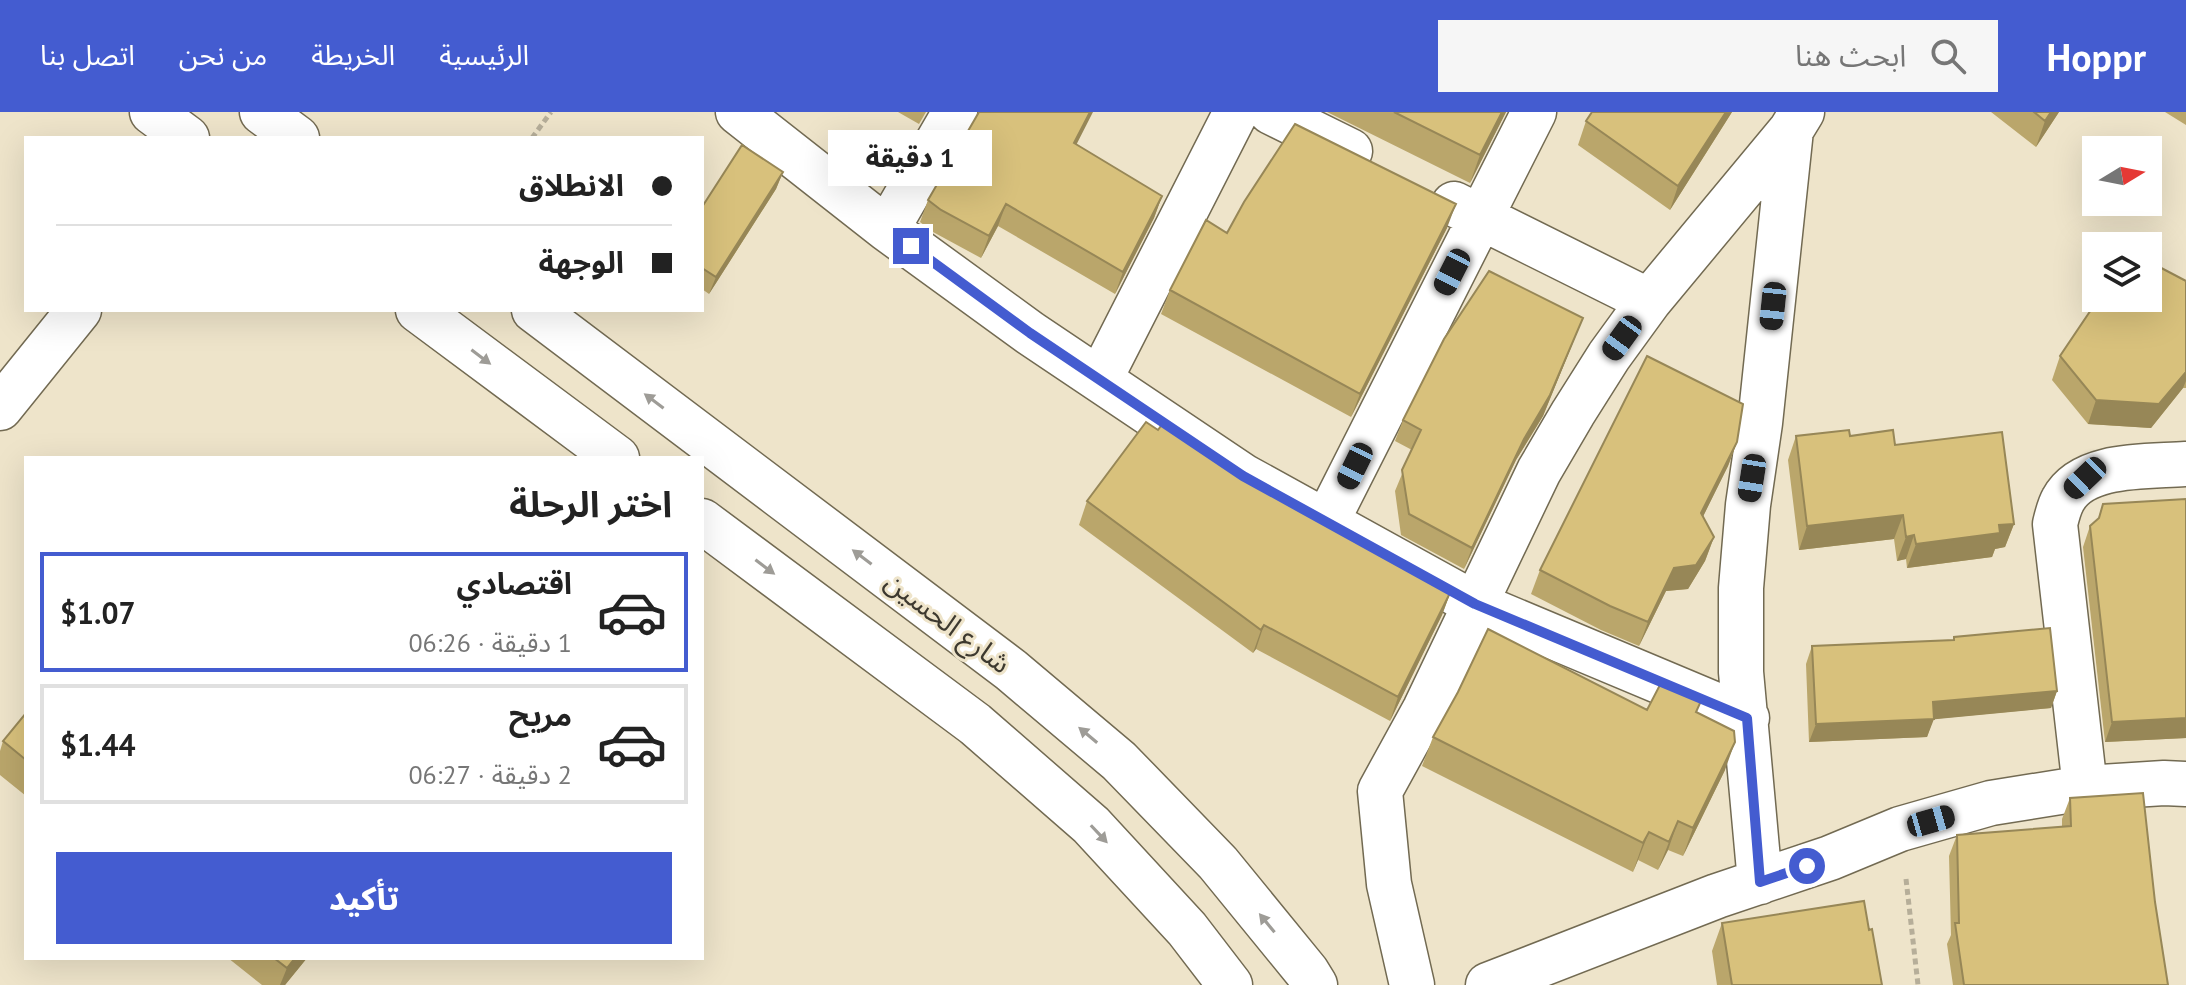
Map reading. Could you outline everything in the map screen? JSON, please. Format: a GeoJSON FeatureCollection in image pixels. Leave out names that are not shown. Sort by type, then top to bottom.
{"type":"FeatureCollection","features":[{"type":"Feature","properties":{"kind":"street"},"geometry":{"type":"LineString","coordinates":[[152,112],[184,136]]}},
{"type":"Feature","properties":{"kind":"street"},"geometry":{"type":"LineString","coordinates":[[738,112],[887,229],[1030,333],[1243,476],[1475,604],[1747,718]]}},
{"type":"Feature","properties":{"kind":"street"},"geometry":{"type":"LineString","coordinates":[[887,229],[955,112]]}},
{"type":"Feature","properties":{"kind":"street"},"geometry":{"type":"LineString","coordinates":[[1100,379],[1236,112]]}},
{"type":"Feature","properties":{"kind":"street"},"geometry":{"type":"LineString","coordinates":[[1271,112],[1382,168]]}},
{"type":"Feature","properties":{"kind":"street"},"geometry":{"type":"LineString","coordinates":[[1327,521],[1534,112]]}},
{"type":"Feature","properties":{"kind":"street"},"geometry":{"type":"LineString","coordinates":[[1412,985],[1389,884],[1380,791],[1425,709],[1546,459],[1609,356],[1649,301],[1796,121]]}},
{"type":"Feature","properties":{"kind":"street"},"geometry":{"type":"LineString","coordinates":[[1760,882],[1741,672],[1742,574],[1796,121]]}},
{"type":"Feature","properties":{"kind":"street"},"geometry":{"type":"LineString","coordinates":[[1424,189],[1649,301]]}},
{"type":"Feature","properties":{"kind":"street"},"geometry":{"type":"LineString","coordinates":[[0,408],[77,312]]}},
{"type":"Feature","properties":{"kind":"street"},"geometry":{"type":"LineString","coordinates":[[421,312],[614,456]]}},
{"type":"Feature","properties":{"kind":"street","name":"شارع الحسين"},"geometry":{"type":"LineString","coordinates":[[537,312],[1011,670],[1119,761],[1218,863],[1315,985]]}},
{"type":"Feature","properties":{"kind":"street"},"geometry":{"type":"LineString","coordinates":[[2085,788],[2055,524],[2064,497],[2085,478],[2112,470],[2186,464]]}},
{"type":"Feature","properties":{"kind":"street"},"geometry":{"type":"LineString","coordinates":[[704,522],[975,724],[1091,825],[1187,929],[1230,985]]}},
{"type":"Feature","properties":{"kind":"street"},"geometry":{"type":"LineString","coordinates":[[975,724],[1011,670]]}},
{"type":"Feature","properties":{"kind":"street"},"geometry":{"type":"LineString","coordinates":[[1488,985],[1900,829],[1991,803],[2085,788],[2186,784]]}},
{"type":"Feature","properties":{"kind":"path"},"geometry":{"type":"LineString","coordinates":[[533,136],[551,112]]}},
{"type":"Feature","properties":{"kind":"path"},"geometry":{"type":"LineString","coordinates":[[1900,829],[1918,985]]}},
{"type":"Feature","properties":{"kind":"building"},"geometry":{"type":"Polygon","coordinates":[[[979,112],[1090,112],[1074,143],[1162,196],[1123,272],[1006,204],[989,236],[928,200],[979,112]]]}},
{"type":"Feature","properties":{"kind":"building"},"geometry":{"type":"Polygon","coordinates":[[[1394,112],[1502,112],[1480,155],[1394,112]]]}},
{"type":"Feature","properties":{"kind":"building"},"geometry":{"type":"Polygon","coordinates":[[[1592,112],[1726,112],[1678,186],[1586,121],[1592,112]]]}},
{"type":"Feature","properties":{"kind":"building"},"geometry":{"type":"Polygon","coordinates":[[[2034,112],[2051,112],[2045,121],[2034,112]]]}},
{"type":"Feature","properties":{"kind":"building"},"geometry":{"type":"Polygon","coordinates":[[[1295,124],[1456,204],[1360,394],[1170,290],[1206,220],[1227,233],[1295,124]]]}},
{"type":"Feature","properties":{"kind":"building"},"geometry":{"type":"Polygon","coordinates":[[[742,145],[783,172],[716,277],[704,269],[704,204],[742,145]]]}},
{"type":"Feature","properties":{"kind":"building"},"geometry":{"type":"Polygon","coordinates":[[[2162,268],[2186,281],[2186,372],[2159,404],[2096,400],[2060,356],[2090,312],[2162,312],[2162,268]]]}},
{"type":"Feature","properties":{"kind":"building"},"geometry":{"type":"Polygon","coordinates":[[[1489,271],[1583,318],[1550,395],[1524,439],[1472,548],[1409,514],[1402,470],[1421,430],[1403,420],[1444,339],[1489,271]]]}},
{"type":"Feature","properties":{"kind":"building"},"geometry":{"type":"Polygon","coordinates":[[[1647,356],[1743,404],[1737,442],[1701,513],[1714,537],[1696,565],[1674,568],[1648,622],[1540,570],[1647,356]]]}},
{"type":"Feature","properties":{"kind":"building"},"geometry":{"type":"Polygon","coordinates":[[[1146,422],[1158,430],[1163,423],[1238,473],[1361,541],[1379,555],[1381,552],[1451,591],[1398,697],[1264,625],[1261,630],[1087,501],[1146,422]]]}},
{"type":"Feature","properties":{"kind":"building"},"geometry":{"type":"Polygon","coordinates":[[[1849,430],[1850,436],[1893,430],[1895,445],[2002,432],[2014,524],[1999,525],[2000,533],[1916,544],[1914,535],[1906,537],[1903,515],[1807,526],[1796,436],[1849,430]]]}},
{"type":"Feature","properties":{"kind":"building"},"geometry":{"type":"Polygon","coordinates":[[[2186,499],[2186,718],[2112,722],[2090,526],[2099,518],[2103,504],[2186,499]]]}},
{"type":"Feature","properties":{"kind":"building"},"geometry":{"type":"Polygon","coordinates":[[[2050,628],[2057,691],[1933,702],[1934,719],[1816,724],[1812,646],[1954,640],[1954,637],[2050,628]]]}},
{"type":"Feature","properties":{"kind":"building"},"geometry":{"type":"Polygon","coordinates":[[[1488,629],[1647,710],[1662,681],[1701,701],[1696,712],[1734,731],[1735,742],[1693,828],[1678,821],[1669,842],[1649,832],[1643,843],[1433,737],[1488,629]]]}},
{"type":"Feature","properties":{"kind":"building"},"geometry":{"type":"Polygon","coordinates":[[[24,715],[24,758],[3,741],[24,715]]]}},
{"type":"Feature","properties":{"kind":"building"},"geometry":{"type":"Polygon","coordinates":[[[2143,793],[2168,985],[1964,985],[1955,923],[1959,923],[1957,835],[2071,826],[2070,798],[2143,793]]]}},
{"type":"Feature","properties":{"kind":"building"},"geometry":{"type":"Polygon","coordinates":[[[1864,901],[1882,985],[1732,985],[1722,923],[1864,901]]]}},
{"type":"Feature","properties":{"kind":"building"},"geometry":{"type":"Polygon","coordinates":[[[277,960],[293,960],[287,968],[277,960]]]}},
{"type":"Feature","properties":{"kind":"route"},"geometry":{"type":"LineString","coordinates":[[911,246],[1030,333],[1243,476],[1475,604],[1747,718],[1760,882],[1807,866]]}}]}
